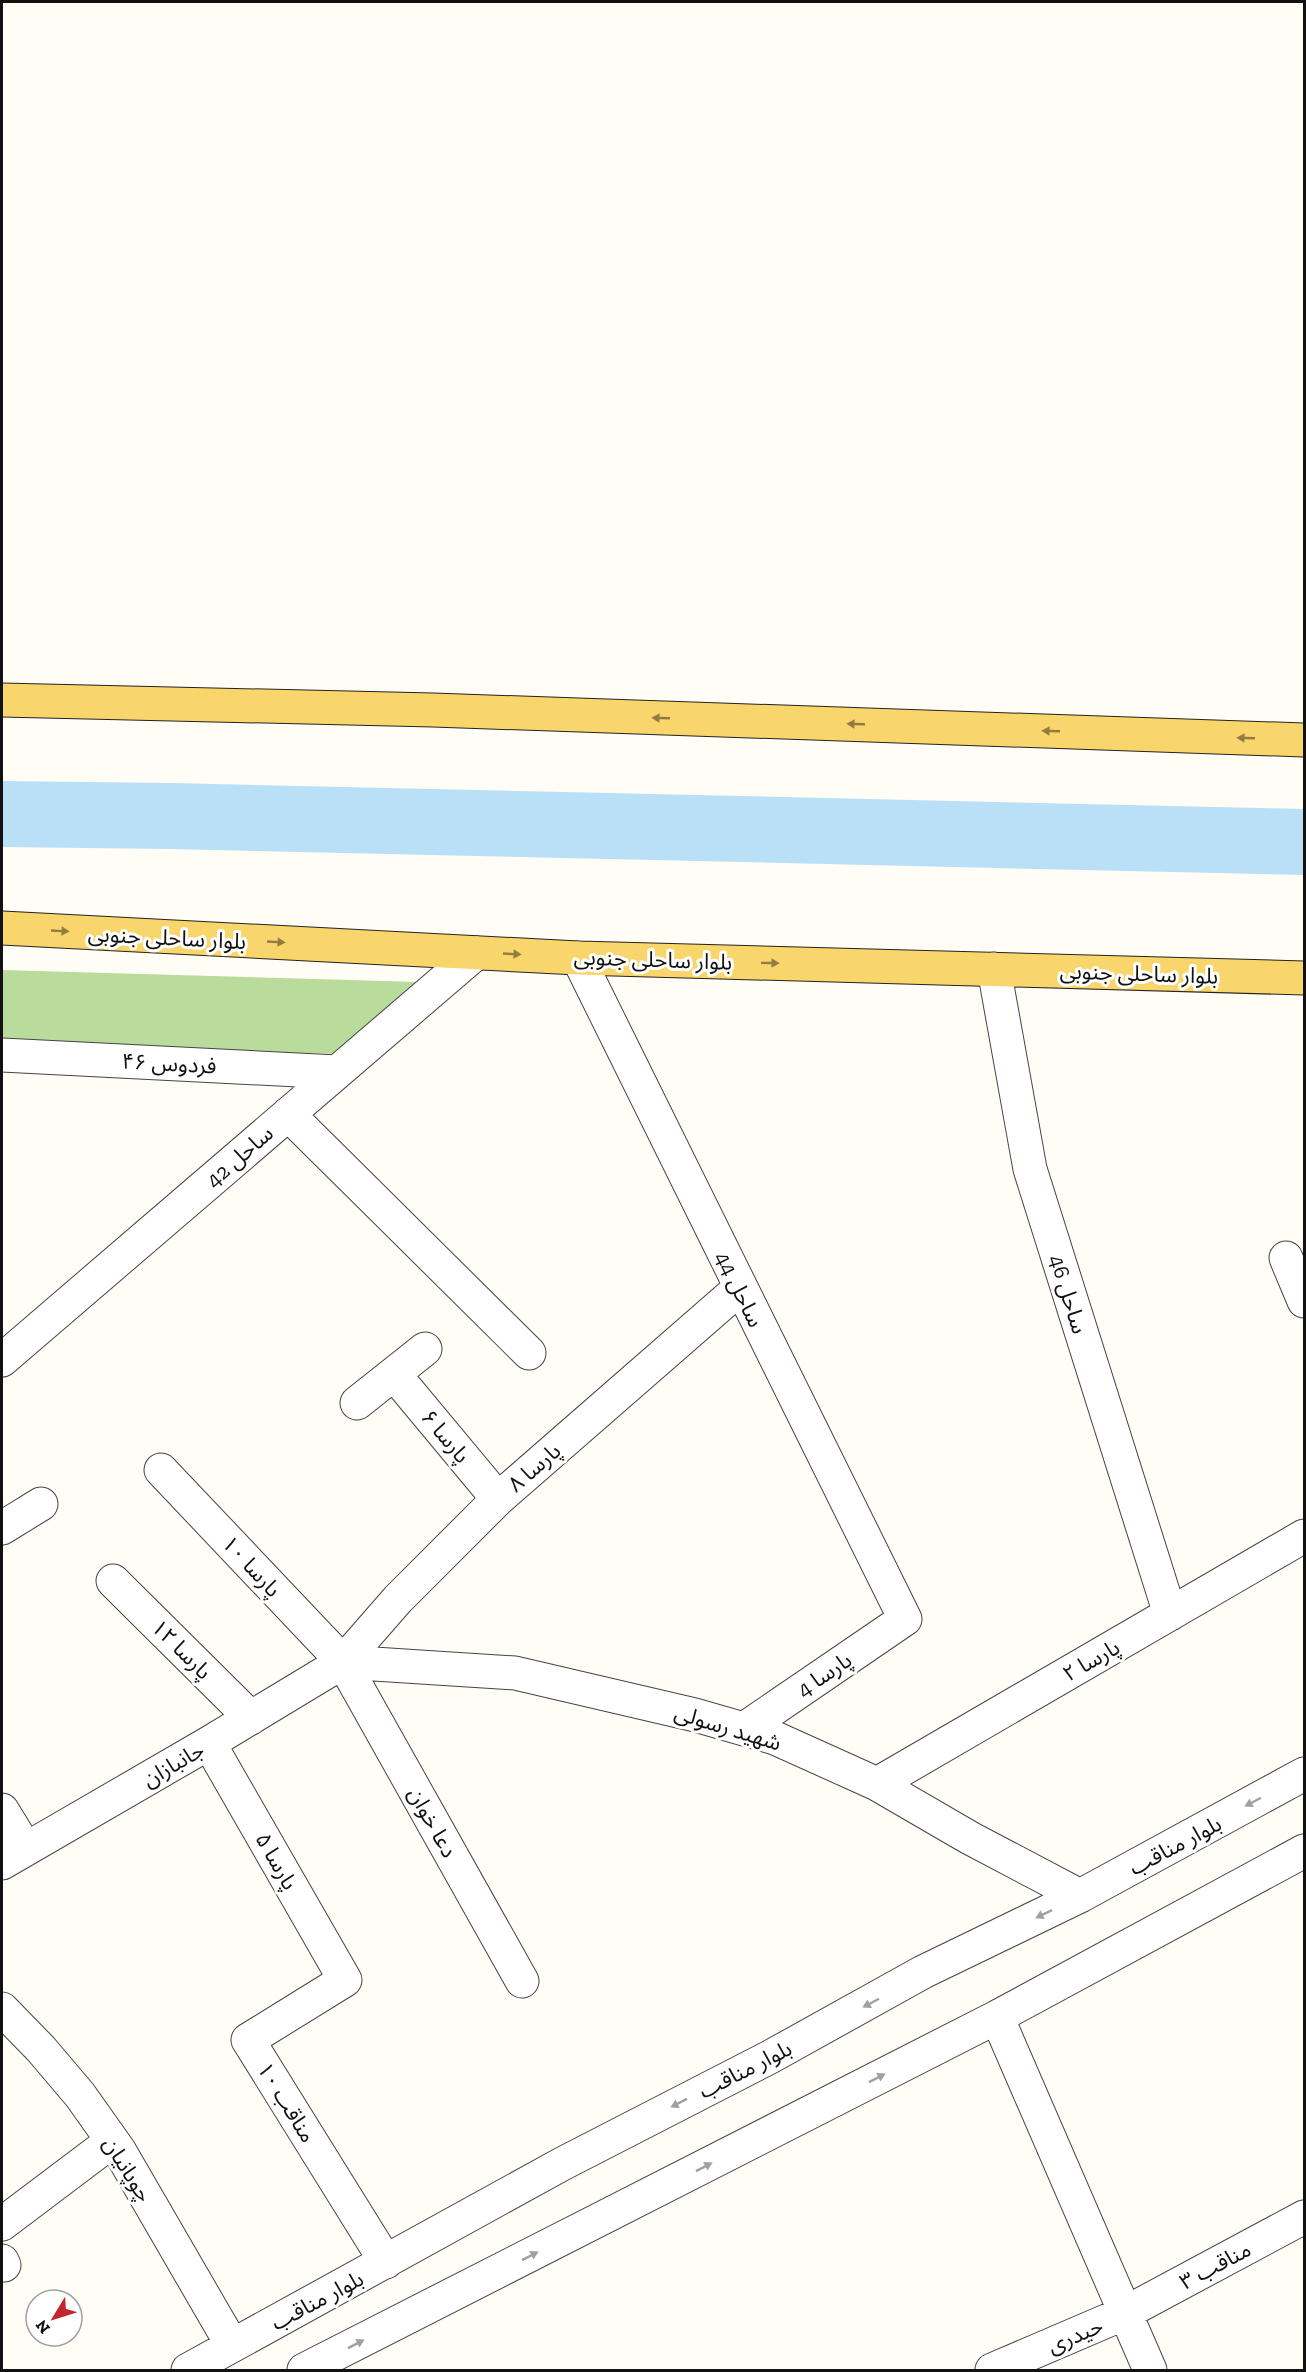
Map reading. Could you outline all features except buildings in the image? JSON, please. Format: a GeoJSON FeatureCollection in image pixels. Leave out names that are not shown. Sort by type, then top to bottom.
{"type":"FeatureCollection","features":[{"type":"Feature","properties":{"kind":"main road"},"geometry":{"type":"LineString","coordinates":[[2,700],[445,711],[1305,740]]}},
{"type":"Feature","properties":{"kind":"main road","name":"بلوار ساحلی جنوبی"},"geometry":{"type":"LineString","coordinates":[[2,928],[578,958],[1305,978]]}},
{"type":"Feature","properties":{"kind":"street","name":"ساحل 42"},"geometry":{"type":"LineString","coordinates":[[2,1360],[476,953]]}},
{"type":"Feature","properties":{"kind":"street","name":"ساحل 44"},"geometry":{"type":"LineString","coordinates":[[578,958],[905,1618]]}},
{"type":"Feature","properties":{"kind":"street","name":"ساحل 46"},"geometry":{"type":"LineString","coordinates":[[994,969],[1030,1169],[1170,1614]]}},
{"type":"Feature","properties":{"kind":"street","name":"فردوس ۴۶"},"geometry":{"type":"LineString","coordinates":[[2,1055],[338,1071]]}},
{"type":"Feature","properties":{"kind":"street"},"geometry":{"type":"LineString","coordinates":[[288,1114],[529,1353]]}},
{"type":"Feature","properties":{"kind":"street"},"geometry":{"type":"LineString","coordinates":[[1286,1258],[1305,1301]]}},
{"type":"Feature","properties":{"kind":"street","name":"پارسا ۸"},"geometry":{"type":"LineString","coordinates":[[343,1662],[398,1599],[498,1498],[740,1288]]}},
{"type":"Feature","properties":{"kind":"street"},"geometry":{"type":"LineString","coordinates":[[357,1403],[425,1349]]}},
{"type":"Feature","properties":{"kind":"street","name":"پارسا ۶"},"geometry":{"type":"LineString","coordinates":[[394,1374],[498,1498]]}},
{"type":"Feature","properties":{"kind":"street","name":"پارسا ۱۰"},"geometry":{"type":"LineString","coordinates":[[161,1470],[343,1662]]}},
{"type":"Feature","properties":{"kind":"street"},"geometry":{"type":"LineString","coordinates":[[2,1528],[41,1504]]}},
{"type":"Feature","properties":{"kind":"street","name":"پارسا ۲"},"geometry":{"type":"LineString","coordinates":[[877,1784],[1305,1536]]}},
{"type":"Feature","properties":{"kind":"street","name":"پارسا ۱۲"},"geometry":{"type":"LineString","coordinates":[[113,1581],[251,1718]]}},
{"type":"Feature","properties":{"kind":"street","name":"پارسا 4"},"geometry":{"type":"LineString","coordinates":[[744,1729],[905,1618]]}},
{"type":"Feature","properties":{"kind":"street","name":"جانبازان"},"geometry":{"type":"LineString","coordinates":[[14,1856],[343,1662]]}},
{"type":"Feature","properties":{"kind":"street","name":"شهید رسولی"},"geometry":{"type":"LineString","coordinates":[[343,1662],[515,1673],[608,1693],[774,1738],[877,1784],[970,1838],[1080,1896]]}},
{"type":"Feature","properties":{"kind":"street","name":"دعا خوان"},"geometry":{"type":"LineString","coordinates":[[343,1662],[522,1981]]}},
{"type":"Feature","properties":{"kind":"street","name":"پارسا ۵"},"geometry":{"type":"LineString","coordinates":[[209,1743],[345,1980]]}},
{"type":"Feature","properties":{"kind":"street","name":"بلوار مناقب"},"geometry":{"type":"LineString","coordinates":[[188,2370],[487,2204],[770,2057],[923,1972],[1080,1896],[1305,1774]]}},
{"type":"Feature","properties":{"kind":"street"},"geometry":{"type":"LineString","coordinates":[[2,1810],[14,1856]]}},
{"type":"Feature","properties":{"kind":"street"},"geometry":{"type":"LineString","coordinates":[[304,2370],[997,2017],[1305,1851]]}},
{"type":"Feature","properties":{"kind":"street","name":"مناقب ۱۰"},"geometry":{"type":"LineString","coordinates":[[345,1980],[248,2040],[386,2262]]}},
{"type":"Feature","properties":{"kind":"street","name":"چوپانیان"},"geometry":{"type":"LineString","coordinates":[[2,2008],[60,2072],[112,2141],[232,2345]]}},
{"type":"Feature","properties":{"kind":"street"},"geometry":{"type":"LineString","coordinates":[[997,2017],[1150,2370]]}},
{"type":"Feature","properties":{"kind":"street"},"geometry":{"type":"LineString","coordinates":[[2,2224],[112,2141]]}},
{"type":"Feature","properties":{"kind":"street","name":"مناقب ۳"},"geometry":{"type":"LineString","coordinates":[[1125,2313],[1305,2217]]}},
{"type":"Feature","properties":{"kind":"street","name":"حیدری"},"geometry":{"type":"LineString","coordinates":[[992,2370],[1125,2313]]}},
{"type":"Feature","properties":{"kind":"green space"},"geometry":{"type":"Polygon","coordinates":[[[2,970],[418,982],[339,1054],[2,1045],[2,970]]]}},
{"type":"Feature","properties":{"kind":"waterway"},"geometry":{"type":"LineString","coordinates":[[2,814],[1304,842]]}}]}
